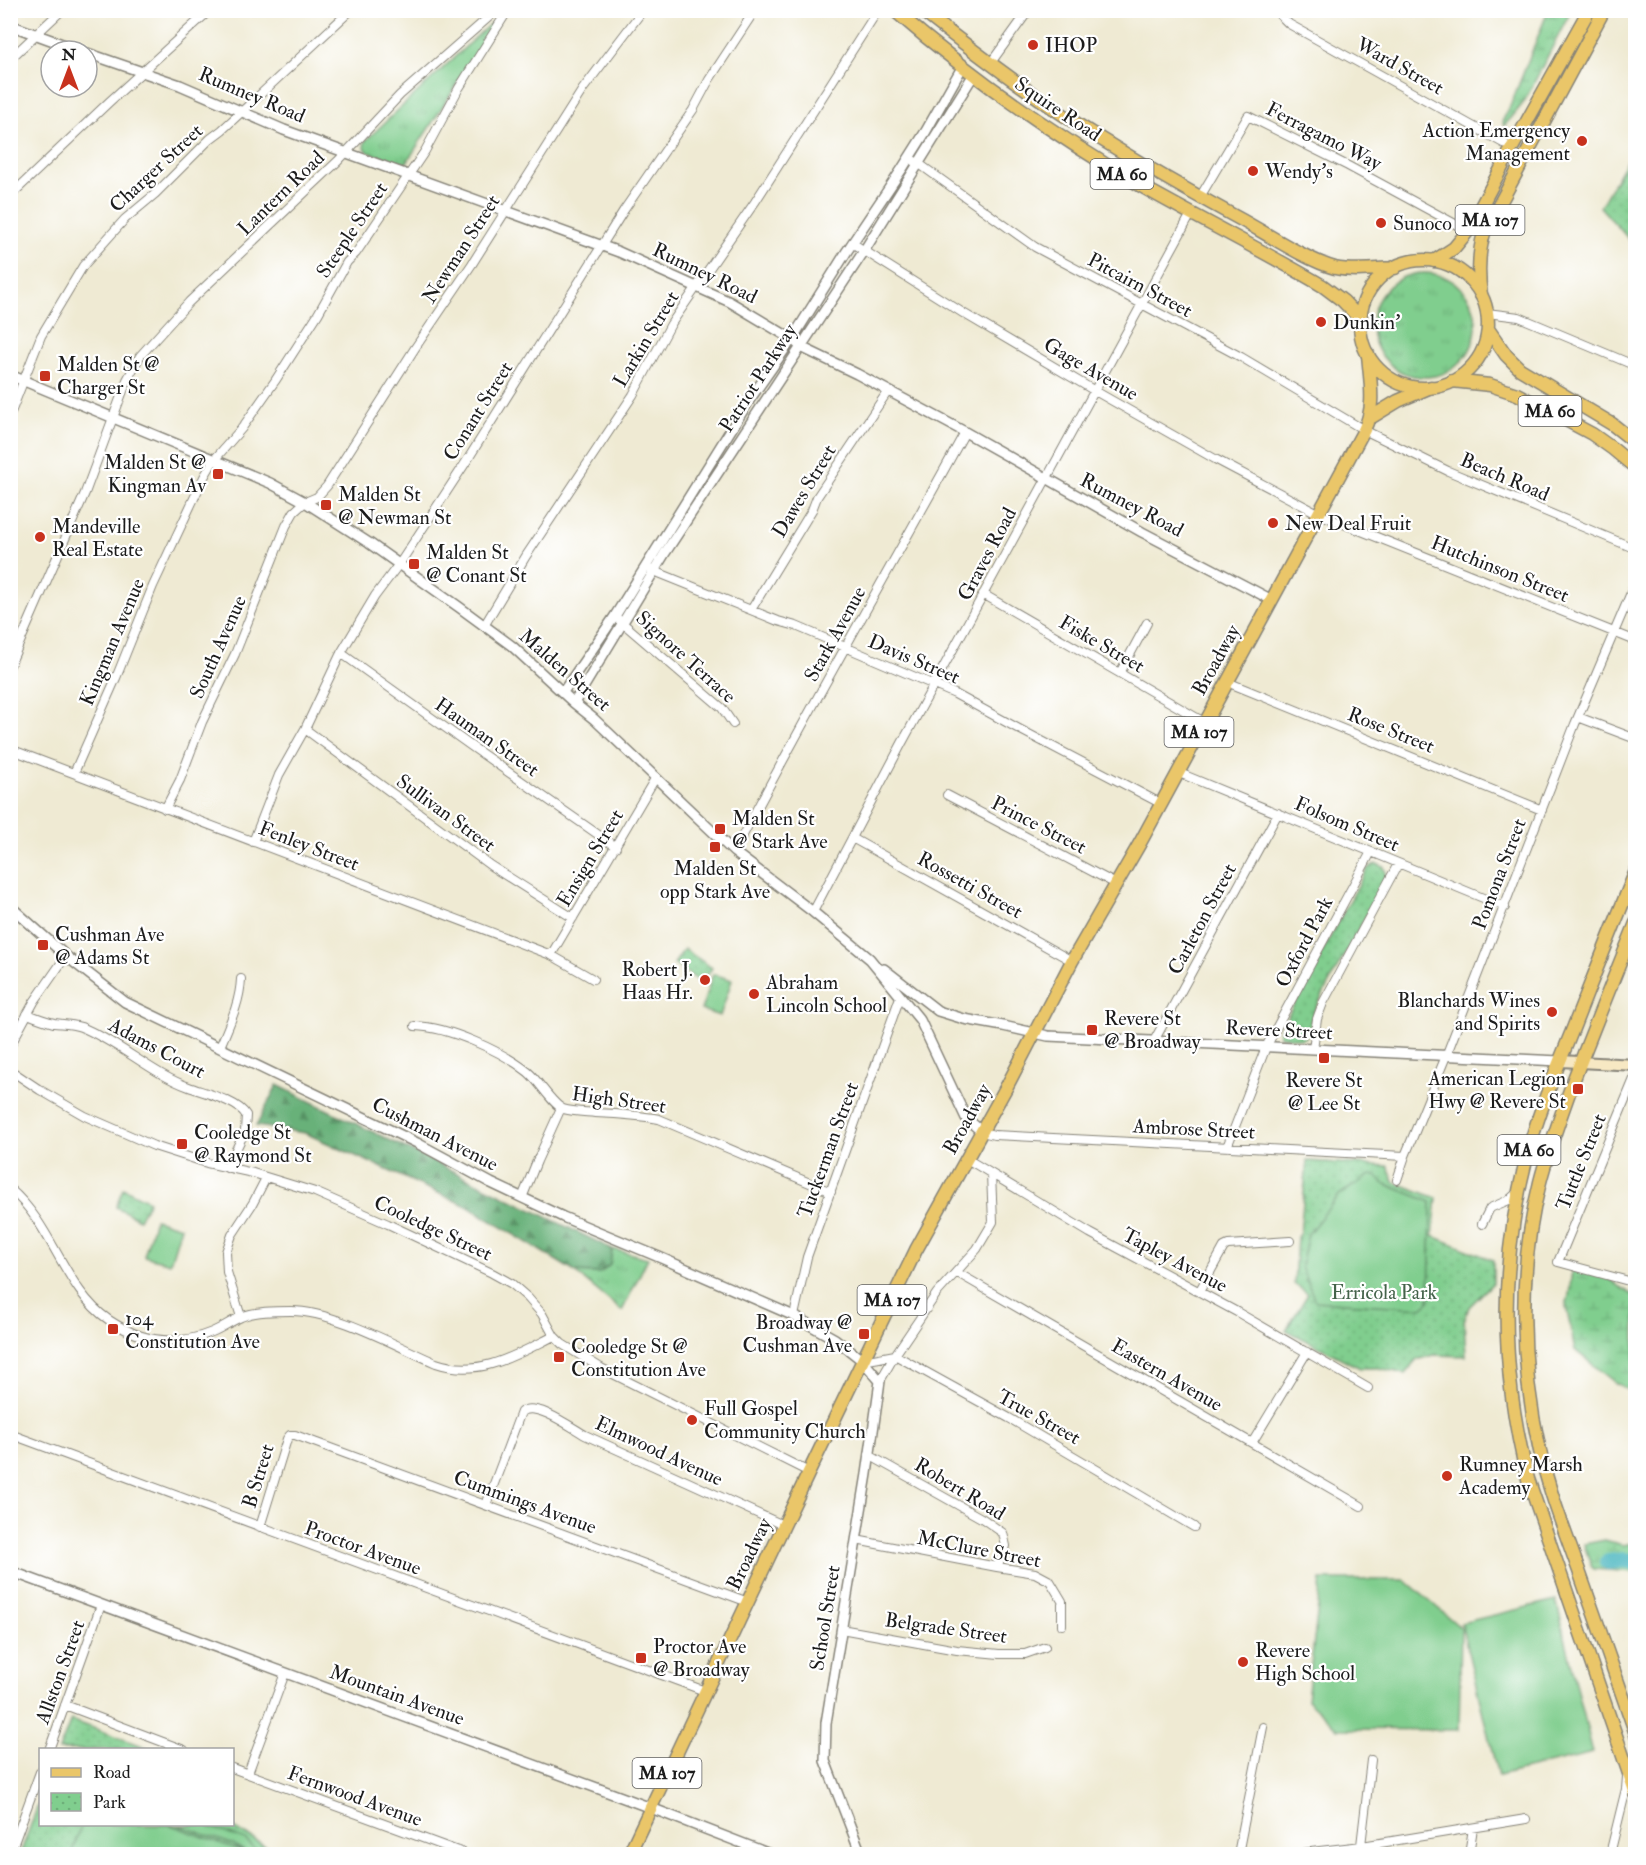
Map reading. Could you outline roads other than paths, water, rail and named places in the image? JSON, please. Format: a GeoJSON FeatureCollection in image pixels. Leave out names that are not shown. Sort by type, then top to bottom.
{"type":"FeatureCollection","features":[{"type":"Feature","properties":{"kind":"main road","name":"Squire Road"},"geometry":{"type":"LineString","coordinates":[[894,10],[967,73],[1119,172],[1323,286],[1343,301],[1361,320]]}},
{"type":"Feature","properties":{"kind":"main road","name":"Squire Road"},"geometry":{"type":"LineString","coordinates":[[921,10],[990,64],[1094,135],[1288,246],[1330,266],[1354,270],[1395,268]]}},
{"type":"Feature","properties":{"kind":"main road","name":"MA 107"},"geometry":{"type":"LineString","coordinates":[[1434,261],[1454,248],[1468,231],[1589,10]]}},
{"type":"Feature","properties":{"kind":"main road","name":"MA 107"},"geometry":{"type":"LineString","coordinates":[[1481,295],[1478,266],[1484,233],[1604,10]]}},
{"type":"Feature","properties":{"kind":"main road","name":"MA 60"},"geometry":{"type":"LineString","coordinates":[[1395,268],[1413,261],[1434,261],[1464,274],[1472,281],[1481,295],[1487,313],[1488,329],[1517,367],[1612,424],[1635,443]]}},
{"type":"Feature","properties":{"kind":"main road"},"geometry":{"type":"LineString","coordinates":[[1368,354],[1363,341],[1361,320],[1364,304],[1381,277],[1395,268]]}},
{"type":"Feature","properties":{"kind":"main road"},"geometry":{"type":"LineString","coordinates":[[1452,381],[1477,360],[1484,348],[1488,329]]}},
{"type":"Feature","properties":{"kind":"main road","name":"MA 60"},"geometry":{"type":"LineString","coordinates":[[1368,354],[1378,368],[1398,382],[1414,387],[1431,387],[1452,381],[1490,385],[1516,394],[1584,429],[1613,448],[1635,468]]}},
{"type":"Feature","properties":{"kind":"main road","name":"Broadway"},"geometry":{"type":"LineString","coordinates":[[629,1854],[916,1250],[1370,418],[1372,400],[1368,354]]}},
{"type":"Feature","properties":{"kind":"main road"},"geometry":{"type":"LineString","coordinates":[[1370,418],[1398,401],[1431,387]]}},
{"type":"Feature","properties":{"kind":"main road","name":"MA 60"},"geometry":{"type":"LineString","coordinates":[[1635,871],[1534,1132],[1519,1191],[1510,1241],[1506,1310],[1508,1370],[1524,1463],[1635,1794]]}},
{"type":"Feature","properties":{"kind":"main road","name":"MA 60"},"geometry":{"type":"LineString","coordinates":[[1635,924],[1553,1136],[1536,1200],[1526,1276],[1526,1352],[1534,1420],[1545,1470],[1635,1734]]}},
{"type":"Feature","properties":{"kind":"main road","name":"Revere Street"},"geometry":{"type":"LineString","coordinates":[[1560,1061],[1635,1065]]}},
{"type":"Feature","properties":{"kind":"street"},"geometry":{"type":"LineString","coordinates":[[10,59],[62,10]]}},
{"type":"Feature","properties":{"kind":"street"},"geometry":{"type":"LineString","coordinates":[[10,196],[210,10]]}},
{"type":"Feature","properties":{"kind":"street","name":"Charger Street"},"geometry":{"type":"LineString","coordinates":[[10,415],[41,336],[83,266],[125,219],[155,194],[210,139],[351,10]]}},
{"type":"Feature","properties":{"kind":"street","name":"Lantern Road"},"geometry":{"type":"LineString","coordinates":[[10,665],[85,493],[127,380],[140,356],[189,302],[346,152],[400,95],[497,10]]}},
{"type":"Feature","properties":{"kind":"street","name":"Steeple Street"},"geometry":{"type":"LineString","coordinates":[[214,460],[242,428],[268,391],[318,314],[347,262],[356,253],[425,151],[459,88],[508,10]]}},
{"type":"Feature","properties":{"kind":"street","name":"Newman Street"},"geometry":{"type":"LineString","coordinates":[[305,502],[317,497],[327,486],[472,264],[583,88],[643,10]]}},
{"type":"Feature","properties":{"kind":"street","name":"Conant Street"},"geometry":{"type":"LineString","coordinates":[[253,843],[279,775],[341,653],[375,596],[399,564],[468,459],[624,210],[693,110],[709,80],[755,10]]}},
{"type":"Feature","properties":{"kind":"street","name":"Larkin Street"},"geometry":{"type":"LineString","coordinates":[[484,626],[526,556],[633,395],[671,324],[755,201],[878,10]]}},
{"type":"Feature","properties":{"kind":"street"},"geometry":{"type":"LineString","coordinates":[[990,64],[1029,10]]}},
{"type":"Feature","properties":{"kind":"street","name":"Ward Street"},"geometry":{"type":"LineString","coordinates":[[1275,10],[1288,24],[1512,148]]}},
{"type":"Feature","properties":{"kind":"street"},"geometry":{"type":"LineString","coordinates":[[10,25],[49,39]]}},
{"type":"Feature","properties":{"kind":"street","name":"Rumney Road"},"geometry":{"type":"LineString","coordinates":[[99,57],[180,85],[284,130],[601,246],[730,302],[792,339],[801,347],[965,432],[1142,532],[1272,600]]}},
{"type":"Feature","properties":{"kind":"street","name":"Patriot Parkway"},"geometry":{"type":"LineString","coordinates":[[574,703],[619,619],[750,399],[967,73]]}},
{"type":"Feature","properties":{"kind":"street","name":"Patriot Parkway"},"geometry":{"type":"LineString","coordinates":[[650,569],[864,251],[918,163],[967,73]]}},
{"type":"Feature","properties":{"kind":"street","name":"Ferragamo Way"},"geometry":{"type":"LineString","coordinates":[[1200,197],[1248,116],[1348,166],[1468,231]]}},
{"type":"Feature","properties":{"kind":"street","name":"Pitcairn Street"},"geometry":{"type":"LineString","coordinates":[[909,158],[1035,247],[1257,366],[1364,430]]}},
{"type":"Feature","properties":{"kind":"street","name":"Graves Road"},"geometry":{"type":"LineString","coordinates":[[813,912],[1191,214]]}},
{"type":"Feature","properties":{"kind":"street","name":"Gage Avenue"},"geometry":{"type":"LineString","coordinates":[[852,243],[963,313],[1095,391],[1215,459],[1319,514]]}},
{"type":"Feature","properties":{"kind":"street"},"geometry":{"type":"LineString","coordinates":[[1487,313],[1519,317],[1635,366]]}},
{"type":"Feature","properties":{"kind":"street","name":"Malden Street"},"geometry":{"type":"LineString","coordinates":[[10,375],[270,483],[305,502],[399,564],[513,646],[574,703],[594,718],[734,852],[870,959],[920,1020],[966,1118],[982,1132]]}},
{"type":"Feature","properties":{"kind":"street","name":"Dawes Street"},"geometry":{"type":"LineString","coordinates":[[751,610],[812,510],[817,497],[888,391]]}},
{"type":"Feature","properties":{"kind":"street","name":"Beach Road"},"geometry":{"type":"LineString","coordinates":[[1364,430],[1448,471],[1635,549]]}},
{"type":"Feature","properties":{"kind":"street","name":"Stark Avenue"},"geometry":{"type":"LineString","coordinates":[[734,852],[965,432]]}},
{"type":"Feature","properties":{"kind":"street","name":"Kingman Avenue"},"geometry":{"type":"LineString","coordinates":[[74,773],[158,575],[214,460]]}},
{"type":"Feature","properties":{"kind":"street","name":"South Avenue"},"geometry":{"type":"LineString","coordinates":[[165,809],[180,780],[201,722],[235,654],[286,526],[294,512],[305,502]]}},
{"type":"Feature","properties":{"kind":"street","name":"Hutchinson Street"},"geometry":{"type":"LineString","coordinates":[[1319,514],[1635,641]]}},
{"type":"Feature","properties":{"kind":"street","name":"Davis Street"},"geometry":{"type":"LineString","coordinates":[[650,569],[778,621],[796,626],[955,694],[1160,803]]}},
{"type":"Feature","properties":{"kind":"street","name":"Pomona Street"},"geometry":{"type":"LineString","coordinates":[[1397,1180],[1578,717],[1635,581]]}},
{"type":"Feature","properties":{"kind":"street","name":"Fiske Street"},"geometry":{"type":"LineString","coordinates":[[984,594],[1204,723]]}},
{"type":"Feature","properties":{"kind":"street","name":"Patriot Parkway"},"geometry":{"type":"LineString","coordinates":[[563,693],[619,619]]}},
{"type":"Feature","properties":{"kind":"street","name":"Signore Terrace"},"geometry":{"type":"LineString","coordinates":[[619,619],[722,708],[733,724]]}},
{"type":"Feature","properties":{"kind":"street"},"geometry":{"type":"LineString","coordinates":[[1120,673],[1147,623]]}},
{"type":"Feature","properties":{"kind":"street","name":"Hauman Street"},"geometry":{"type":"LineString","coordinates":[[341,653],[616,847]]}},
{"type":"Feature","properties":{"kind":"street","name":"Rose Street"},"geometry":{"type":"LineString","coordinates":[[1227,682],[1542,810]]}},
{"type":"Feature","properties":{"kind":"street"},"geometry":{"type":"LineString","coordinates":[[1578,717],[1635,739]]}},
{"type":"Feature","properties":{"kind":"street","name":"Sullivan Street"},"geometry":{"type":"LineString","coordinates":[[304,729],[491,866],[573,918]]}},
{"type":"Feature","properties":{"kind":"street","name":"Fenley Street"},"geometry":{"type":"LineString","coordinates":[[10,749],[551,955],[593,979]]}},
{"type":"Feature","properties":{"kind":"street","name":"Folsom Street"},"geometry":{"type":"LineString","coordinates":[[1177,772],[1505,907]]}},
{"type":"Feature","properties":{"kind":"street","name":"Ensign Street"},"geometry":{"type":"LineString","coordinates":[[551,955],[656,777]]}},
{"type":"Feature","properties":{"kind":"street","name":"Prince Street"},"geometry":{"type":"LineString","coordinates":[[947,795],[1116,884]]}},
{"type":"Feature","properties":{"kind":"street","name":"Carleton Street"},"geometry":{"type":"LineString","coordinates":[[1154,1041],[1278,813]]}},
{"type":"Feature","properties":{"kind":"street","name":"Rossetti Street"},"geometry":{"type":"LineString","coordinates":[[852,838],[1072,961]]}},
{"type":"Feature","properties":{"kind":"street","name":"Oxford Park"},"geometry":{"type":"LineString","coordinates":[[1227,1147],[1266,1047],[1371,852]]}},
{"type":"Feature","properties":{"kind":"street"},"geometry":{"type":"LineString","coordinates":[[1313,1049],[1317,1019],[1323,1003],[1398,864]]}},
{"type":"Feature","properties":{"kind":"street","name":"Cushman Avenue"},"geometry":{"type":"LineString","coordinates":[[10,906],[66,956],[125,1002],[417,1143],[491,1183],[577,1223],[794,1316],[835,1339],[863,1361]]}},
{"type":"Feature","properties":{"kind":"street"},"geometry":{"type":"LineString","coordinates":[[10,1046],[27,1014],[66,956]]}},
{"type":"Feature","properties":{"kind":"street","name":"Revere Street"},"geometry":{"type":"LineString","coordinates":[[870,959],[938,1011],[1034,1034],[1066,1038],[1560,1061]]}},
{"type":"Feature","properties":{"kind":"street"},"geometry":{"type":"LineString","coordinates":[[220,1047],[241,992],[241,979]]}},
{"type":"Feature","properties":{"kind":"street","name":"Tuckerman Street"},"geometry":{"type":"LineString","coordinates":[[794,1316],[807,1257],[900,997]]}},
{"type":"Feature","properties":{"kind":"street","name":"Adams Court"},"geometry":{"type":"LineString","coordinates":[[27,1014],[51,1022],[86,1029],[131,1053],[177,1083],[216,1096],[242,1110],[246,1115],[245,1131],[227,1168]]}},
{"type":"Feature","properties":{"kind":"street","name":"High Street"},"geometry":{"type":"LineString","coordinates":[[415,1026],[430,1027],[469,1039],[504,1057],[528,1072],[561,1108],[578,1112],[659,1119],[831,1192]]}},
{"type":"Feature","properties":{"kind":"street","name":"Cooledge Street"},"geometry":{"type":"LineString","coordinates":[[10,1070],[86,1116],[154,1146],[315,1192],[438,1247],[512,1284],[542,1314],[554,1336],[562,1344],[601,1368],[809,1472]]}},
{"type":"Feature","properties":{"kind":"street","name":"Tuttle Street"},"geometry":{"type":"LineString","coordinates":[[1635,1074],[1558,1262],[1635,1283]]}},
{"type":"Feature","properties":{"kind":"street"},"geometry":{"type":"LineString","coordinates":[[522,1197],[561,1108]]}},
{"type":"Feature","properties":{"kind":"street","name":"Ambrose Street"},"geometry":{"type":"LineString","coordinates":[[982,1132],[994,1135],[1405,1156]]}},
{"type":"Feature","properties":{"kind":"street","name":"Tapley Avenue"},"geometry":{"type":"LineString","coordinates":[[967,1159],[1090,1233],[1368,1388]]}},
{"type":"Feature","properties":{"kind":"street","name":"School Street"},"geometry":{"type":"LineString","coordinates":[[861,1854],[825,1761],[826,1723],[880,1381],[937,1293],[977,1249],[993,1222],[991,1174]]}},
{"type":"Feature","properties":{"kind":"street"},"geometry":{"type":"LineString","coordinates":[[241,1317],[226,1272],[226,1252],[232,1234],[253,1203],[266,1178]]}},
{"type":"Feature","properties":{"kind":"street"},"geometry":{"type":"LineString","coordinates":[[10,1189],[35,1215],[82,1295],[107,1319],[147,1338],[162,1342],[177,1341],[204,1335],[251,1314],[291,1311],[321,1316],[345,1324],[436,1363],[455,1368],[475,1368],[514,1356],[554,1336]]}},
{"type":"Feature","properties":{"kind":"street"},"geometry":{"type":"LineString","coordinates":[[1482,1224],[1491,1208],[1509,1200],[1519,1191]]}},
{"type":"Feature","properties":{"kind":"street"},"geometry":{"type":"LineString","coordinates":[[1199,1292],[1224,1247],[1233,1244],[1290,1241]]}},
{"type":"Feature","properties":{"kind":"street","name":"Eastern Avenue"},"geometry":{"type":"LineString","coordinates":[[956,1272],[1361,1506]]}},
{"type":"Feature","properties":{"kind":"street"},"geometry":{"type":"LineString","coordinates":[[1252,1443],[1307,1352]]}},
{"type":"Feature","properties":{"kind":"street"},"geometry":{"type":"LineString","coordinates":[[880,1381],[863,1361],[895,1355]]}},
{"type":"Feature","properties":{"kind":"street","name":"True Street"},"geometry":{"type":"LineString","coordinates":[[895,1355],[1009,1418],[1194,1527]]}},
{"type":"Feature","properties":{"kind":"street","name":"Elmwood Avenue"},"geometry":{"type":"LineString","coordinates":[[486,1504],[521,1412],[533,1409],[785,1526]]}},
{"type":"Feature","properties":{"kind":"street","name":"Proctor Avenue"},"geometry":{"type":"LineString","coordinates":[[10,1434],[705,1691]]}},
{"type":"Feature","properties":{"kind":"street","name":"Cummings Avenue"},"geometry":{"type":"LineString","coordinates":[[290,1435],[297,1435],[748,1602]]}},
{"type":"Feature","properties":{"kind":"street","name":"B Street"},"geometry":{"type":"LineString","coordinates":[[260,1527],[290,1435]]}},
{"type":"Feature","properties":{"kind":"street","name":"Robert Road"},"geometry":{"type":"LineString","coordinates":[[869,1455],[983,1519],[1003,1533],[1006,1546],[997,1567]]}},
{"type":"Feature","properties":{"kind":"street","name":"McClure Street"},"geometry":{"type":"LineString","coordinates":[[856,1540],[1035,1572],[1050,1581],[1062,1601],[1062,1625]]}},
{"type":"Feature","properties":{"kind":"street","name":"Mountain Avenue"},"geometry":{"type":"LineString","coordinates":[[10,1571],[770,1854]]}},
{"type":"Feature","properties":{"kind":"street","name":"Allston Street"},"geometry":{"type":"LineString","coordinates":[[49,1748],[101,1605]]}},
{"type":"Feature","properties":{"kind":"street","name":"Belgrade Street"},"geometry":{"type":"LineString","coordinates":[[841,1629],[957,1650],[989,1653],[1025,1654],[1045,1647]]}},
{"type":"Feature","properties":{"kind":"street"},"geometry":{"type":"LineString","coordinates":[[248,1773],[285,1673]]}},
{"type":"Feature","properties":{"kind":"street"},"geometry":{"type":"LineString","coordinates":[[65,1706],[181,1748]]}},
{"type":"Feature","properties":{"kind":"street"},"geometry":{"type":"LineString","coordinates":[[1238,1854],[1263,1727]]}},
{"type":"Feature","properties":{"kind":"street"},"geometry":{"type":"LineString","coordinates":[[1361,1850],[1371,1760]]}},
{"type":"Feature","properties":{"kind":"street","name":"Fernwood Avenue"},"geometry":{"type":"LineString","coordinates":[[234,1769],[466,1854]]}},
{"type":"Feature","properties":{"kind":"street"},"geometry":{"type":"LineString","coordinates":[[1610,1854],[1628,1772]]}},
{"type":"Feature","properties":{"kind":"street"},"geometry":{"type":"LineString","coordinates":[[10,1854],[39,1775]]}},
{"type":"Feature","properties":{"kind":"street"},"geometry":{"type":"LineString","coordinates":[[1294,1854],[1361,1850],[1526,1819]]}},
{"type":"Feature","properties":{"kind":"street"},"geometry":{"type":"LineString","coordinates":[[1469,1854],[1473,1828]]}},
{"type":"Feature","properties":{"kind":"waterway"},"geometry":{"type":"LineString","coordinates":[[1633,201],[1632,194],[1636,191]]}},
{"type":"Feature","properties":{"kind":"waterway"},"geometry":{"type":"LineString","coordinates":[[1608,1562],[1624,1560],[1636,1562]]}},
{"type":"Feature","properties":{"kind":"place","name":"IHOP"},"geometry":{"type":"Point","coordinates":[1033,45]}},
{"type":"Feature","properties":{"kind":"place","name":"Action Emergency Management"},"geometry":{"type":"Point","coordinates":[1582,141]}},
{"type":"Feature","properties":{"kind":"place","name":"Wendy's"},"geometry":{"type":"Point","coordinates":[1253,171]}},
{"type":"Feature","properties":{"kind":"place","name":"Sunoco"},"geometry":{"type":"Point","coordinates":[1381,223]}},
{"type":"Feature","properties":{"kind":"place","name":"Dunkin'"},"geometry":{"type":"Point","coordinates":[1321,322]}},
{"type":"Feature","properties":{"kind":"place","name":"Malden St @ Charger St"},"geometry":{"type":"Point","coordinates":[45,376]}},
{"type":"Feature","properties":{"kind":"place","name":"Malden St @ Kingman Av"},"geometry":{"type":"Point","coordinates":[218,474]}},
{"type":"Feature","properties":{"kind":"place","name":"Malden St @ Newman St"},"geometry":{"type":"Point","coordinates":[326,505]}},
{"type":"Feature","properties":{"kind":"place","name":"New Deal Fruit"},"geometry":{"type":"Point","coordinates":[1273,523]}},
{"type":"Feature","properties":{"kind":"place","name":"Mandeville Real Estate"},"geometry":{"type":"Point","coordinates":[40,537]}},
{"type":"Feature","properties":{"kind":"place","name":"Malden St @ Conant St"},"geometry":{"type":"Point","coordinates":[414,564]}},
{"type":"Feature","properties":{"kind":"place","name":"Malden St @ Stark Ave"},"geometry":{"type":"Point","coordinates":[720,829]}},
{"type":"Feature","properties":{"kind":"place","name":"Malden St opp Stark Ave"},"geometry":{"type":"Point","coordinates":[715,847]}},
{"type":"Feature","properties":{"kind":"place","name":"Cushman Ave @ Adams St"},"geometry":{"type":"Point","coordinates":[43,945]}},
{"type":"Feature","properties":{"kind":"place","name":"Robert J. Haas Hr."},"geometry":{"type":"Point","coordinates":[705,980]}},
{"type":"Feature","properties":{"kind":"place","name":"Abraham Lincoln School"},"geometry":{"type":"Point","coordinates":[754,994]}},
{"type":"Feature","properties":{"kind":"place","name":"Blanchards Wines and Spirits"},"geometry":{"type":"Point","coordinates":[1552,1012]}},
{"type":"Feature","properties":{"kind":"place","name":"Revere St @ Broadway"},"geometry":{"type":"Point","coordinates":[1092,1030]}},
{"type":"Feature","properties":{"kind":"place","name":"Revere St @ Lee St"},"geometry":{"type":"Point","coordinates":[1324,1058]}},
{"type":"Feature","properties":{"kind":"place","name":"American Legion Hwy @ Revere St"},"geometry":{"type":"Point","coordinates":[1578,1089]}},
{"type":"Feature","properties":{"kind":"place","name":"Cooledge St @ Raymond St"},"geometry":{"type":"Point","coordinates":[182,1144]}},
{"type":"Feature","properties":{"kind":"place","name":"104 Constitution Ave"},"geometry":{"type":"Point","coordinates":[113,1329]}},
{"type":"Feature","properties":{"kind":"place","name":"Broadway @ Cushman Ave"},"geometry":{"type":"Point","coordinates":[864,1334]}},
{"type":"Feature","properties":{"kind":"place","name":"Cooledge St @ Constitution Ave"},"geometry":{"type":"Point","coordinates":[559,1357]}},
{"type":"Feature","properties":{"kind":"place","name":"Full Gospel Community Church"},"geometry":{"type":"Point","coordinates":[692,1420]}},
{"type":"Feature","properties":{"kind":"place","name":"Rumney Marsh Academy"},"geometry":{"type":"Point","coordinates":[1447,1476]}},
{"type":"Feature","properties":{"kind":"place","name":"Proctor Ave @ Broadway"},"geometry":{"type":"Point","coordinates":[641,1658]}},
{"type":"Feature","properties":{"kind":"place","name":"Revere High School"},"geometry":{"type":"Point","coordinates":[1243,1662]}},
{"type":"Feature","properties":{"kind":"park label","name":"Erricola Park"},"geometry":{"type":"Point","coordinates":[1384,1292]}}]}
